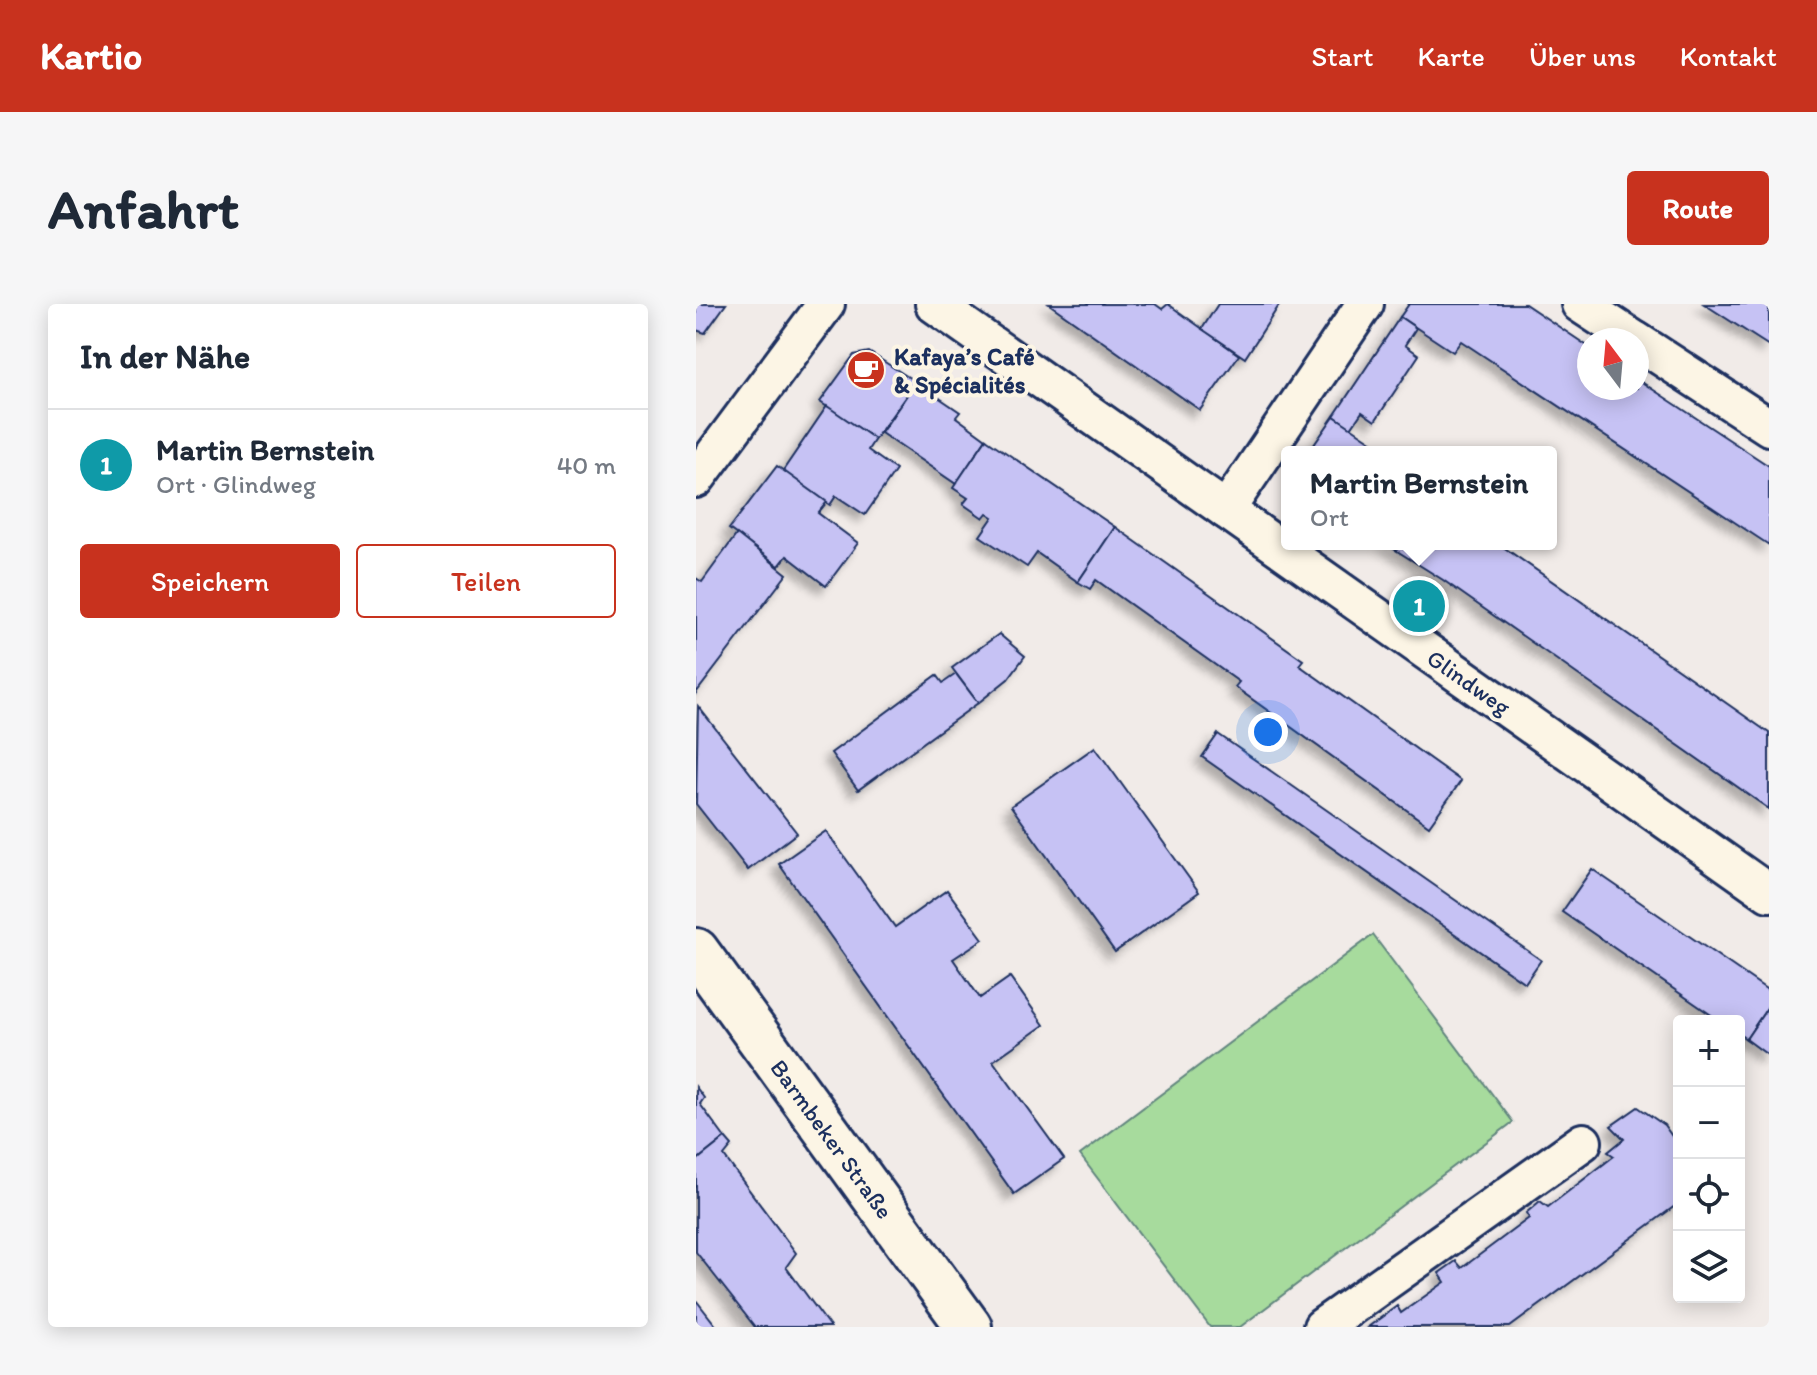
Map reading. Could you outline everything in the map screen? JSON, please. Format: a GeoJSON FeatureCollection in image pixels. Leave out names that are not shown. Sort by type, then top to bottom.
{"type":"FeatureCollection","features":[{"type":"Feature","properties":{"kind":"main road","name":"Barmbeker Straße"},"geometry":{"type":"LineString","coordinates":[[696,951],[969,1327]]}},
{"type":"Feature","properties":{"kind":"street"},"geometry":{"type":"LineString","coordinates":[[696,479],[826,304]]}},
{"type":"Feature","properties":{"kind":"street","name":"Glindweg"},"geometry":{"type":"LineString","coordinates":[[934,304],[1281,549]]}},
{"type":"Feature","properties":{"kind":"street"},"geometry":{"type":"LineString","coordinates":[[1226,510],[1365,304]]}},
{"type":"Feature","properties":{"kind":"street"},"geometry":{"type":"LineString","coordinates":[[1580,304],[1617,328]]}},
{"type":"Feature","properties":{"kind":"street"},"geometry":{"type":"LineString","coordinates":[[1649,349],[1769,427]]}},
{"type":"Feature","properties":{"kind":"street","name":"Glindweg"},"geometry":{"type":"LineString","coordinates":[[1283,550],[1769,893]]}},
{"type":"Feature","properties":{"kind":"street"},"geometry":{"type":"LineString","coordinates":[[1322,1327],[1583,1142]]}},
{"type":"Feature","properties":{"kind":"green space"},"geometry":{"type":"Polygon","coordinates":[[[1373,935],[1513,1122],[1240,1327],[1210,1327],[1080,1155],[1373,935]]]}},
{"type":"Feature","properties":{"kind":"building"},"geometry":{"type":"Polygon","coordinates":[[[696,304],[726,304],[705,333],[696,330],[696,304]]]}},
{"type":"Feature","properties":{"kind":"building"},"geometry":{"type":"Polygon","coordinates":[[[1049,304],[1155,304],[1162,309],[1168,304],[1239,355],[1200,410],[1049,304]]]}},
{"type":"Feature","properties":{"kind":"building"},"geometry":{"type":"Polygon","coordinates":[[[1218,304],[1280,304],[1245,358],[1202,329],[1218,304]]]}},
{"type":"Feature","properties":{"kind":"building"},"geometry":{"type":"Polygon","coordinates":[[[1409,304],[1525,304],[1577,339],[1577,400],[1649,400],[1649,387],[1769,466],[1769,545],[1461,341],[1453,352],[1400,317],[1409,304]]]}},
{"type":"Feature","properties":{"kind":"building"},"geometry":{"type":"Polygon","coordinates":[[[1704,304],[1769,304],[1769,346],[1704,304]]]}},
{"type":"Feature","properties":{"kind":"building"},"geometry":{"type":"Polygon","coordinates":[[[1400,317],[1416,328],[1405,345],[1419,355],[1375,421],[1362,412],[1351,428],[1334,416],[1400,317]]]}},
{"type":"Feature","properties":{"kind":"building"},"geometry":{"type":"Polygon","coordinates":[[[869,352],[916,382],[875,439],[820,402],[854,355],[869,352]]]}},
{"type":"Feature","properties":{"kind":"building"},"geometry":{"type":"Polygon","coordinates":[[[916,382],[960,412],[956,417],[986,439],[956,484],[881,433],[916,382]]]}},
{"type":"Feature","properties":{"kind":"building"},"geometry":{"type":"Polygon","coordinates":[[[827,406],[875,439],[868,450],[896,470],[865,515],[836,496],[830,505],[782,472],[827,406]]]}},
{"type":"Feature","properties":{"kind":"building"},"geometry":{"type":"Polygon","coordinates":[[[1334,416],[1379,446],[1313,446],[1334,416]]]}},
{"type":"Feature","properties":{"kind":"building"},"geometry":{"type":"Polygon","coordinates":[[[986,439],[1115,527],[1078,582],[1037,553],[1027,567],[980,536],[993,517],[987,513],[983,518],[963,504],[968,498],[953,488],[986,439]]]}},
{"type":"Feature","properties":{"kind":"building"},"geometry":{"type":"Polygon","coordinates":[[[777,466],[827,502],[818,513],[858,543],[826,586],[787,556],[779,566],[729,529],[777,466]]]}},
{"type":"Feature","properties":{"kind":"building"},"geometry":{"type":"Polygon","coordinates":[[[1115,527],[1303,660],[1299,665],[1461,781],[1429,826],[1235,687],[1239,682],[1096,580],[1090,589],[1078,582],[1115,527]]]}},
{"type":"Feature","properties":{"kind":"building"},"geometry":{"type":"Polygon","coordinates":[[[737,534],[787,574],[696,693],[696,578],[702,582],[737,534]]]}},
{"type":"Feature","properties":{"kind":"building"},"geometry":{"type":"Polygon","coordinates":[[[1396,550],[1508,550],[1769,733],[1769,809],[1443,580],[1396,550]]]}},
{"type":"Feature","properties":{"kind":"building"},"geometry":{"type":"Polygon","coordinates":[[[999,634],[1025,656],[1008,679],[978,703],[952,668],[999,634]]]}},
{"type":"Feature","properties":{"kind":"building"},"geometry":{"type":"Polygon","coordinates":[[[956,674],[978,703],[858,790],[831,753],[937,675],[943,683],[956,674]]]}},
{"type":"Feature","properties":{"kind":"building"},"geometry":{"type":"Polygon","coordinates":[[[698,706],[797,833],[748,870],[696,804],[698,706]]]}},
{"type":"Feature","properties":{"kind":"building"},"geometry":{"type":"Polygon","coordinates":[[[1218,734],[1541,960],[1525,983],[1202,757],[1218,734]]]}},
{"type":"Feature","properties":{"kind":"building"},"geometry":{"type":"Polygon","coordinates":[[[1095,747],[1199,892],[1115,952],[1011,806],[1095,747]]]}},
{"type":"Feature","properties":{"kind":"building"},"geometry":{"type":"Polygon","coordinates":[[[826,831],[895,927],[947,890],[983,939],[953,959],[980,998],[1010,977],[1044,1025],[993,1061],[1064,1159],[1014,1194],[779,864],[826,831]]]}},
{"type":"Feature","properties":{"kind":"building"},"geometry":{"type":"Polygon","coordinates":[[[1592,869],[1769,991],[1769,1005],[1746,1039],[1745,1015],[1711,1015],[1562,912],[1592,869]]]}},
{"type":"Feature","properties":{"kind":"building"},"geometry":{"type":"Polygon","coordinates":[[[1769,1005],[1769,1056],[1746,1039],[1769,1005]]]}},
{"type":"Feature","properties":{"kind":"building"},"geometry":{"type":"Polygon","coordinates":[[[696,1087],[704,1098],[700,1104],[725,1138],[696,1161],[696,1087]]]}},
{"type":"Feature","properties":{"kind":"building"},"geometry":{"type":"Polygon","coordinates":[[[1638,1107],[1664,1125],[1673,1138],[1673,1207],[1510,1327],[1368,1327],[1397,1306],[1401,1313],[1445,1282],[1439,1273],[1456,1261],[1462,1268],[1529,1218],[1526,1213],[1540,1201],[1548,1207],[1614,1156],[1608,1152],[1624,1139],[1611,1126],[1638,1107]]]}},
{"type":"Feature","properties":{"kind":"building"},"geometry":{"type":"Polygon","coordinates":[[[725,1138],[732,1146],[724,1156],[796,1253],[786,1267],[830,1327],[755,1327],[696,1252],[696,1161],[725,1138]]]}},
{"type":"Feature","properties":{"kind":"building"},"geometry":{"type":"Polygon","coordinates":[[[696,1300],[717,1327],[696,1327],[696,1300]]]}},
{"type":"Feature","properties":{"kind":"place","name":"Kafaya’s Café & Spécialités"},"geometry":{"type":"Point","coordinates":[866,370]}},
{"type":"Feature","properties":{"kind":"place","name":"Martin Bernstein"},"geometry":{"type":"Point","coordinates":[1419,606]}}]}
